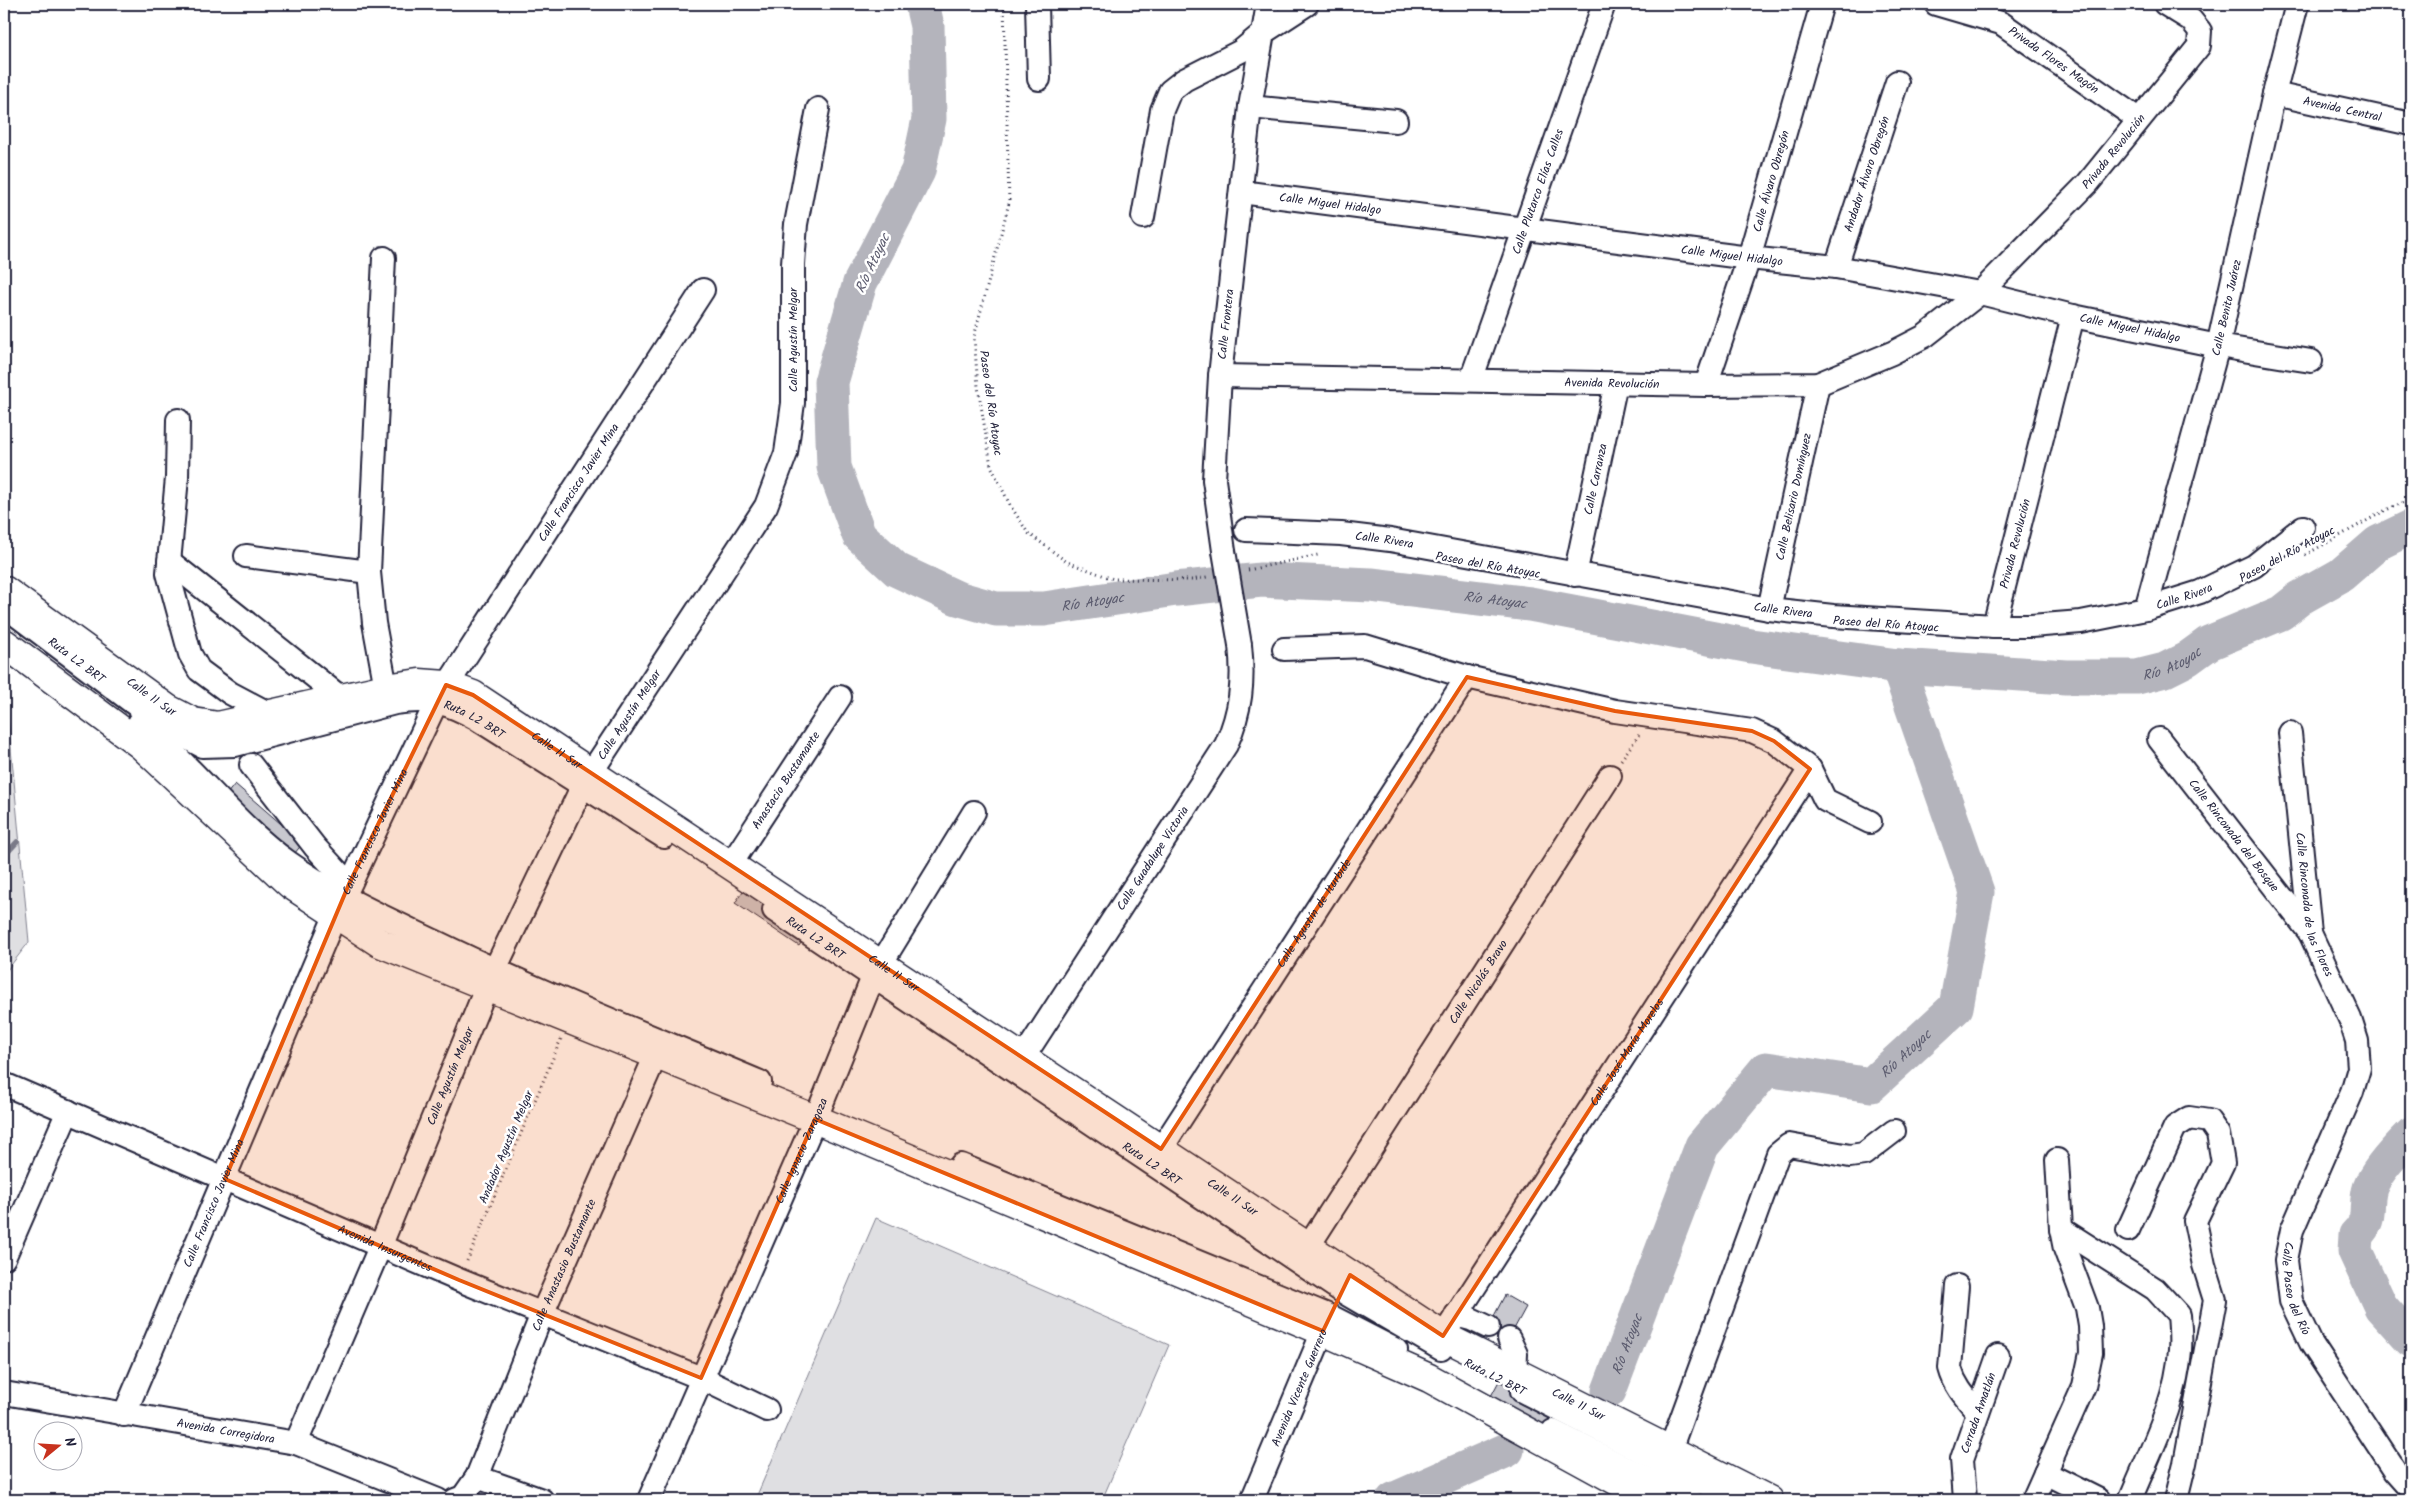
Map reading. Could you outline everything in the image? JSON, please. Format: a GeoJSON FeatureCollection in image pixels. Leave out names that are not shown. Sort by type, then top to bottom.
{"type":"FeatureCollection","features":[{"type":"Feature","properties":{"kind":"main road","name":"Calle 11 Sur"},"geometry":{"type":"LineString","coordinates":[[4,590],[168,709],[193,722],[218,726],[340,697],[419,683],[442,693],[473,695],[587,779],[731,864],[876,971],[1023,1058],[1308,1247],[1347,1283],[1449,1326],[1515,1373],[1769,1500]]}},
{"type":"Feature","properties":{"kind":"main road"},"geometry":{"type":"LineString","coordinates":[[4,643],[141,745],[290,884],[343,899],[380,943],[490,978],[569,1020],[656,1055],[817,1113],[1326,1323],[1652,1500]]}},
{"type":"Feature","properties":{"kind":"street"},"geometry":{"type":"LineString","coordinates":[[1037,4],[1039,79]]}},
{"type":"Feature","properties":{"kind":"street","name":"Calle Frontera"},"geometry":{"type":"LineString","coordinates":[[1240,645],[1214,480],[1220,376],[1250,107],[1268,4]]}},
{"type":"Feature","properties":{"kind":"street"},"geometry":{"type":"LineString","coordinates":[[1144,217],[1162,110],[1170,91],[1184,80],[1241,50],[1264,32],[1307,4]]}},
{"type":"Feature","properties":{"kind":"street","name":"Calle Plutarco Elías Calles"},"geometry":{"type":"LineString","coordinates":[[1471,380],[1604,4]]}},
{"type":"Feature","properties":{"kind":"street","name":"Calle Álvaro Obregón"},"geometry":{"type":"LineString","coordinates":[[1706,385],[1748,258],[1822,4]]}},
{"type":"Feature","properties":{"kind":"street","name":"Privada Flores Magón"},"geometry":{"type":"LineString","coordinates":[[1936,4],[2001,24],[2138,119]]}},
{"type":"Feature","properties":{"kind":"street","name":"Privada Revolución"},"geometry":{"type":"LineString","coordinates":[[1980,293],[2088,182],[2199,46],[2200,31],[2191,20],[2166,4]]}},
{"type":"Feature","properties":{"kind":"street","name":"Calle Benito Juárez"},"geometry":{"type":"LineString","coordinates":[[2146,609],[2218,346],[2274,94],[2297,4]]}},
{"type":"Feature","properties":{"kind":"street","name":"Andador Álvaro Obregón"},"geometry":{"type":"LineString","coordinates":[[1836,266],[1897,82]]}},
{"type":"Feature","properties":{"kind":"street","name":"Avenida Central"},"geometry":{"type":"LineString","coordinates":[[2274,94],[2411,124]]}},
{"type":"Feature","properties":{"kind":"street"},"geometry":{"type":"LineString","coordinates":[[1250,107],[1396,121]]}},
{"type":"Feature","properties":{"kind":"street","name":"Calle Agustín Melgar"},"geometry":{"type":"LineString","coordinates":[[296,1443],[380,1247],[490,978],[587,779],[766,506],[786,453],[792,403],[793,264],[796,224],[818,109]]}},
{"type":"Feature","properties":{"kind":"street","name":"Calle Miguel Hidalgo"},"geometry":{"type":"LineString","coordinates":[[1241,192],[1748,258],[1836,266],[1980,293],[2073,316],[2218,346],[2312,362]]}},
{"type":"Feature","properties":{"kind":"street"},"geometry":{"type":"LineString","coordinates":[[384,258],[369,572],[374,623],[386,688]]}},
{"type":"Feature","properties":{"kind":"street","name":"Calle Francisco Javier Mina"},"geometry":{"type":"LineString","coordinates":[[124,1415],[343,899],[442,693],[703,290]]}},
{"type":"Feature","properties":{"kind":"street","name":"Avenida Revolución"},"geometry":{"type":"LineString","coordinates":[[1220,376],[1706,385],[1818,384],[1892,353],[1924,336],[1980,293]]}},
{"type":"Feature","properties":{"kind":"street","name":"Privada Revolución"},"geometry":{"type":"LineString","coordinates":[[1994,626],[2073,316]]}},
{"type":"Feature","properties":{"kind":"street","name":"Calle Carranza"},"geometry":{"type":"LineString","coordinates":[[1575,575],[1616,383]]}},
{"type":"Feature","properties":{"kind":"street","name":"Calle Belisario Domínguez"},"geometry":{"type":"LineString","coordinates":[[1769,609],[1818,384]]}},
{"type":"Feature","properties":{"kind":"street"},"geometry":{"type":"LineString","coordinates":[[178,420],[176,478],[168,573],[190,654],[199,670],[230,693],[268,713]]}},
{"type":"Feature","properties":{"kind":"street","name":"Calle Rivera"},"geometry":{"type":"LineString","coordinates":[[1246,530],[1341,534],[1390,540],[1769,609],[1833,616],[1994,626],[2031,626],[2081,622],[2146,609],[2200,592],[2254,566],[2303,527]]}},
{"type":"Feature","properties":{"kind":"street"},"geometry":{"type":"LineString","coordinates":[[246,556],[369,572]]}},
{"type":"Feature","properties":{"kind":"street"},"geometry":{"type":"LineString","coordinates":[[169,561],[340,697]]}},
{"type":"Feature","properties":{"kind":"street","name":"Ruta L2 BRT"},"geometry":{"type":"LineString","coordinates":[[4,606],[164,726],[202,746],[234,745],[396,702],[442,693]]}},
{"type":"Feature","properties":{"kind":"street","name":"Ruta L2 BRT"},"geometry":{"type":"LineString","coordinates":[[4,619],[155,735],[220,801],[287,862],[343,899]]}},
{"type":"Feature","properties":{"kind":"street","name":"Calle Guadalupe Victoria"},"geometry":{"type":"LineString","coordinates":[[1023,1058],[1226,745],[1236,721],[1241,694],[1240,645]]}},
{"type":"Feature","properties":{"kind":"street"},"geometry":{"type":"LineString","coordinates":[[1284,649],[1365,646],[1467,677],[1651,718],[1752,731],[1774,741],[1810,769],[1825,800],[1870,822]]}},
{"type":"Feature","properties":{"kind":"street","name":"Calle Agustín de Iturbide"},"geometry":{"type":"LineString","coordinates":[[1161,1149],[1467,677]]}},
{"type":"Feature","properties":{"kind":"street","name":"Anastacio Bustamante"},"geometry":{"type":"LineString","coordinates":[[731,864],[840,697]]}},
{"type":"Feature","properties":{"kind":"street","name":"Calle Rinconada de las Flores"},"geometry":{"type":"LineString","coordinates":[[2290,733],[2310,933],[2350,1019],[2356,1041],[2358,1068]]}},
{"type":"Feature","properties":{"kind":"street","name":"Calle Rinconada del Bosque"},"geometry":{"type":"LineString","coordinates":[[2159,739],[2310,933]]}},
{"type":"Feature","properties":{"kind":"street"},"geometry":{"type":"LineString","coordinates":[[251,765],[315,847],[343,899]]}},
{"type":"Feature","properties":{"kind":"street","name":"Calle José María Morelos"},"geometry":{"type":"LineString","coordinates":[[1449,1326],[1810,769]]}},
{"type":"Feature","properties":{"kind":"street","name":"Calle Nicolás Bravo"},"geometry":{"type":"LineString","coordinates":[[1308,1247],[1610,776]]}},
{"type":"Feature","properties":{"kind":"street","name":"Ruta L2 BRT"},"geometry":{"type":"LineString","coordinates":[[587,779],[1454,1356],[1737,1500]]}},
{"type":"Feature","properties":{"kind":"street","name":"Calle Ignacio Zaragoza"},"geometry":{"type":"LineString","coordinates":[[649,1500],[817,1113],[876,971],[974,812]]}},
{"type":"Feature","properties":{"kind":"street"},"geometry":{"type":"LineString","coordinates":[[490,978],[817,1113]]}},
{"type":"Feature","properties":{"kind":"street","name":"Calle Anastasio Bustamante"},"geometry":{"type":"LineString","coordinates":[[477,1478],[542,1314],[656,1055]]}},
{"type":"Feature","properties":{"kind":"street","name":"Calle Paseo del Río"},"geometry":{"type":"LineString","coordinates":[[2358,1068],[2352,1092],[2292,1230],[2286,1260],[2291,1302],[2311,1343],[2396,1471],[2411,1489]]}},
{"type":"Feature","properties":{"kind":"street","name":"Avenida Insurgentes"},"geometry":{"type":"LineString","coordinates":[[4,1084],[380,1247],[701,1378],[767,1410]]}},
{"type":"Feature","properties":{"kind":"street"},"geometry":{"type":"LineString","coordinates":[[4,1258],[68,1111]]}},
{"type":"Feature","properties":{"kind":"street"},"geometry":{"type":"LineString","coordinates":[[2128,1230],[2175,1127],[2189,1118],[2209,1121],[2218,1134],[2223,1163],[2195,1221],[2204,1265],[2215,1300],[2185,1463],[2176,1500]]}},
{"type":"Feature","properties":{"kind":"street"},"geometry":{"type":"LineString","coordinates":[[1670,1450],[1778,1154],[1789,1144],[1850,1156],[1864,1154],[1894,1131]]}},
{"type":"Feature","properties":{"kind":"street"},"geometry":{"type":"LineString","coordinates":[[2033,1500],[2084,1386],[2091,1354],[2087,1308],[2065,1249],[2061,1229],[2057,1160]]}},
{"type":"Feature","properties":{"kind":"street"},"geometry":{"type":"LineString","coordinates":[[2061,1229],[2155,1289],[2180,1315],[2180,1351],[2172,1392],[2150,1454],[2130,1500]]}},
{"type":"Feature","properties":{"kind":"street","name":"Avenida Vicente Guerrero"},"geometry":{"type":"LineString","coordinates":[[1252,1500],[1326,1323],[1347,1283]]}},
{"type":"Feature","properties":{"kind":"street"},"geometry":{"type":"LineString","coordinates":[[1956,1286],[1950,1368],[1954,1381],[1960,1391],[1978,1412]]}},
{"type":"Feature","properties":{"kind":"street"},"geometry":{"type":"LineString","coordinates":[[1449,1326],[1471,1319],[1488,1326]]}},
{"type":"Feature","properties":{"kind":"street","name":"Ruta L2 BRT"},"geometry":{"type":"LineString","coordinates":[[1326,1323],[1495,1402],[1691,1500]]}},
{"type":"Feature","properties":{"kind":"street"},"geometry":{"type":"LineString","coordinates":[[1509,1339],[1516,1354],[1515,1373]]}},
{"type":"Feature","properties":{"kind":"street","name":"Cerrada Amatlán"},"geometry":{"type":"LineString","coordinates":[[1965,1500],[1962,1458],[1998,1356]]}},
{"type":"Feature","properties":{"kind":"street","name":"Avenida Corregidora"},"geometry":{"type":"LineString","coordinates":[[4,1393],[296,1443],[438,1500]]}},
{"type":"Feature","properties":{"kind":"street"},"geometry":{"type":"LineString","coordinates":[[2045,1472],[2099,1500]]}},
{"type":"Feature","properties":{"kind":"street"},"geometry":{"type":"LineString","coordinates":[[455,1500],[463,1496],[477,1478],[542,1500]]}},
{"type":"Feature","properties":{"kind":"path","name":"Paseo del Río Atoyac"},"geometry":{"type":"LineString","coordinates":[[1004,4],[1010,203],[974,337],[978,387],[992,466],[1010,505],[1028,533],[1067,562],[1113,579],[1192,580],[1210,577]]}},
{"type":"Feature","properties":{"kind":"path","name":"Paseo del Río Atoyac"},"geometry":{"type":"LineString","coordinates":[[2296,559],[2386,510],[2411,499]]}},
{"type":"Feature","properties":{"kind":"path"},"geometry":{"type":"LineString","coordinates":[[1245,571],[1325,553]]}},
{"type":"Feature","properties":{"kind":"path"},"geometry":{"type":"LineString","coordinates":[[1610,776],[1651,718]]}},
{"type":"Feature","properties":{"kind":"path","name":"Andador Agustín Melgar"},"geometry":{"type":"LineString","coordinates":[[459,1280],[569,1020]]}},
{"type":"Feature","properties":{"kind":"highlighted area"},"geometry":{"type":"Polygon","coordinates":[[[1467,677],[1615,711],[1752,731],[1774,741],[1810,769],[1443,1336],[1350,1275],[1323,1331],[815,1119],[701,1378],[459,1280],[225,1179],[349,884],[446,685],[473,695],[1161,1149],[1467,677]]]}},
{"type":"Feature","properties":{"kind":"shaded area"},"geometry":{"type":"Polygon","coordinates":[[[4,673],[29,942],[4,974],[4,673]]]}},
{"type":"Feature","properties":{"kind":"shaded area"},"geometry":{"type":"Polygon","coordinates":[[[876,1218],[1169,1345],[1102,1500],[755,1500],[876,1218]]]}},
{"type":"Feature","properties":{"kind":"building"},"geometry":{"type":"Polygon","coordinates":[[[235,784],[303,843],[290,859],[222,800],[235,784]]]}},
{"type":"Feature","properties":{"kind":"building"},"geometry":{"type":"Polygon","coordinates":[[[743,891],[807,934],[799,946],[735,903],[743,891]]]}},
{"type":"Feature","properties":{"kind":"building"},"geometry":{"type":"Polygon","coordinates":[[[1505,1295],[1526,1307],[1507,1342],[1486,1331],[1505,1295]]]}},
{"type":"Feature","properties":{"kind":"building"},"geometry":{"type":"Polygon","coordinates":[[[1499,1381],[1657,1461],[1649,1477],[1490,1398],[1499,1381]]]}},
{"type":"Feature","properties":{"kind":"waterway","name":"Río Atoyac"},"geometry":{"type":"LineString","coordinates":[[922,4],[927,26],[929,119],[918,171],[860,283],[831,382],[834,467],[859,535],[897,570],[957,598],[996,609],[1044,609],[1176,589],[1261,580],[1371,585],[1530,604],[1751,646],[1898,666],[2066,677],[2137,677],[2165,670],[2187,659],[2209,643],[2281,613],[2300,598],[2341,575],[2378,543],[2411,527]]}},
{"type":"Feature","properties":{"kind":"waterway","name":"Río Atoyac"},"geometry":{"type":"LineString","coordinates":[[1609,1391],[1702,1146],[1766,1069],[1871,1085],[1956,1007],[1977,892],[1898,666]]}},
{"type":"Feature","properties":{"kind":"waterway"},"geometry":{"type":"LineString","coordinates":[[4,856],[17,842]]}},
{"type":"Feature","properties":{"kind":"waterway","name":"Río Atoyac"},"geometry":{"type":"LineString","coordinates":[[2411,1135],[2388,1160],[2373,1181],[2368,1195],[2365,1224],[2356,1235],[2355,1251],[2381,1307],[2411,1340]]}},
{"type":"Feature","properties":{"kind":"waterway","name":"Río Atoyac"},"geometry":{"type":"LineString","coordinates":[[1393,1500],[1507,1450]]}}]}
